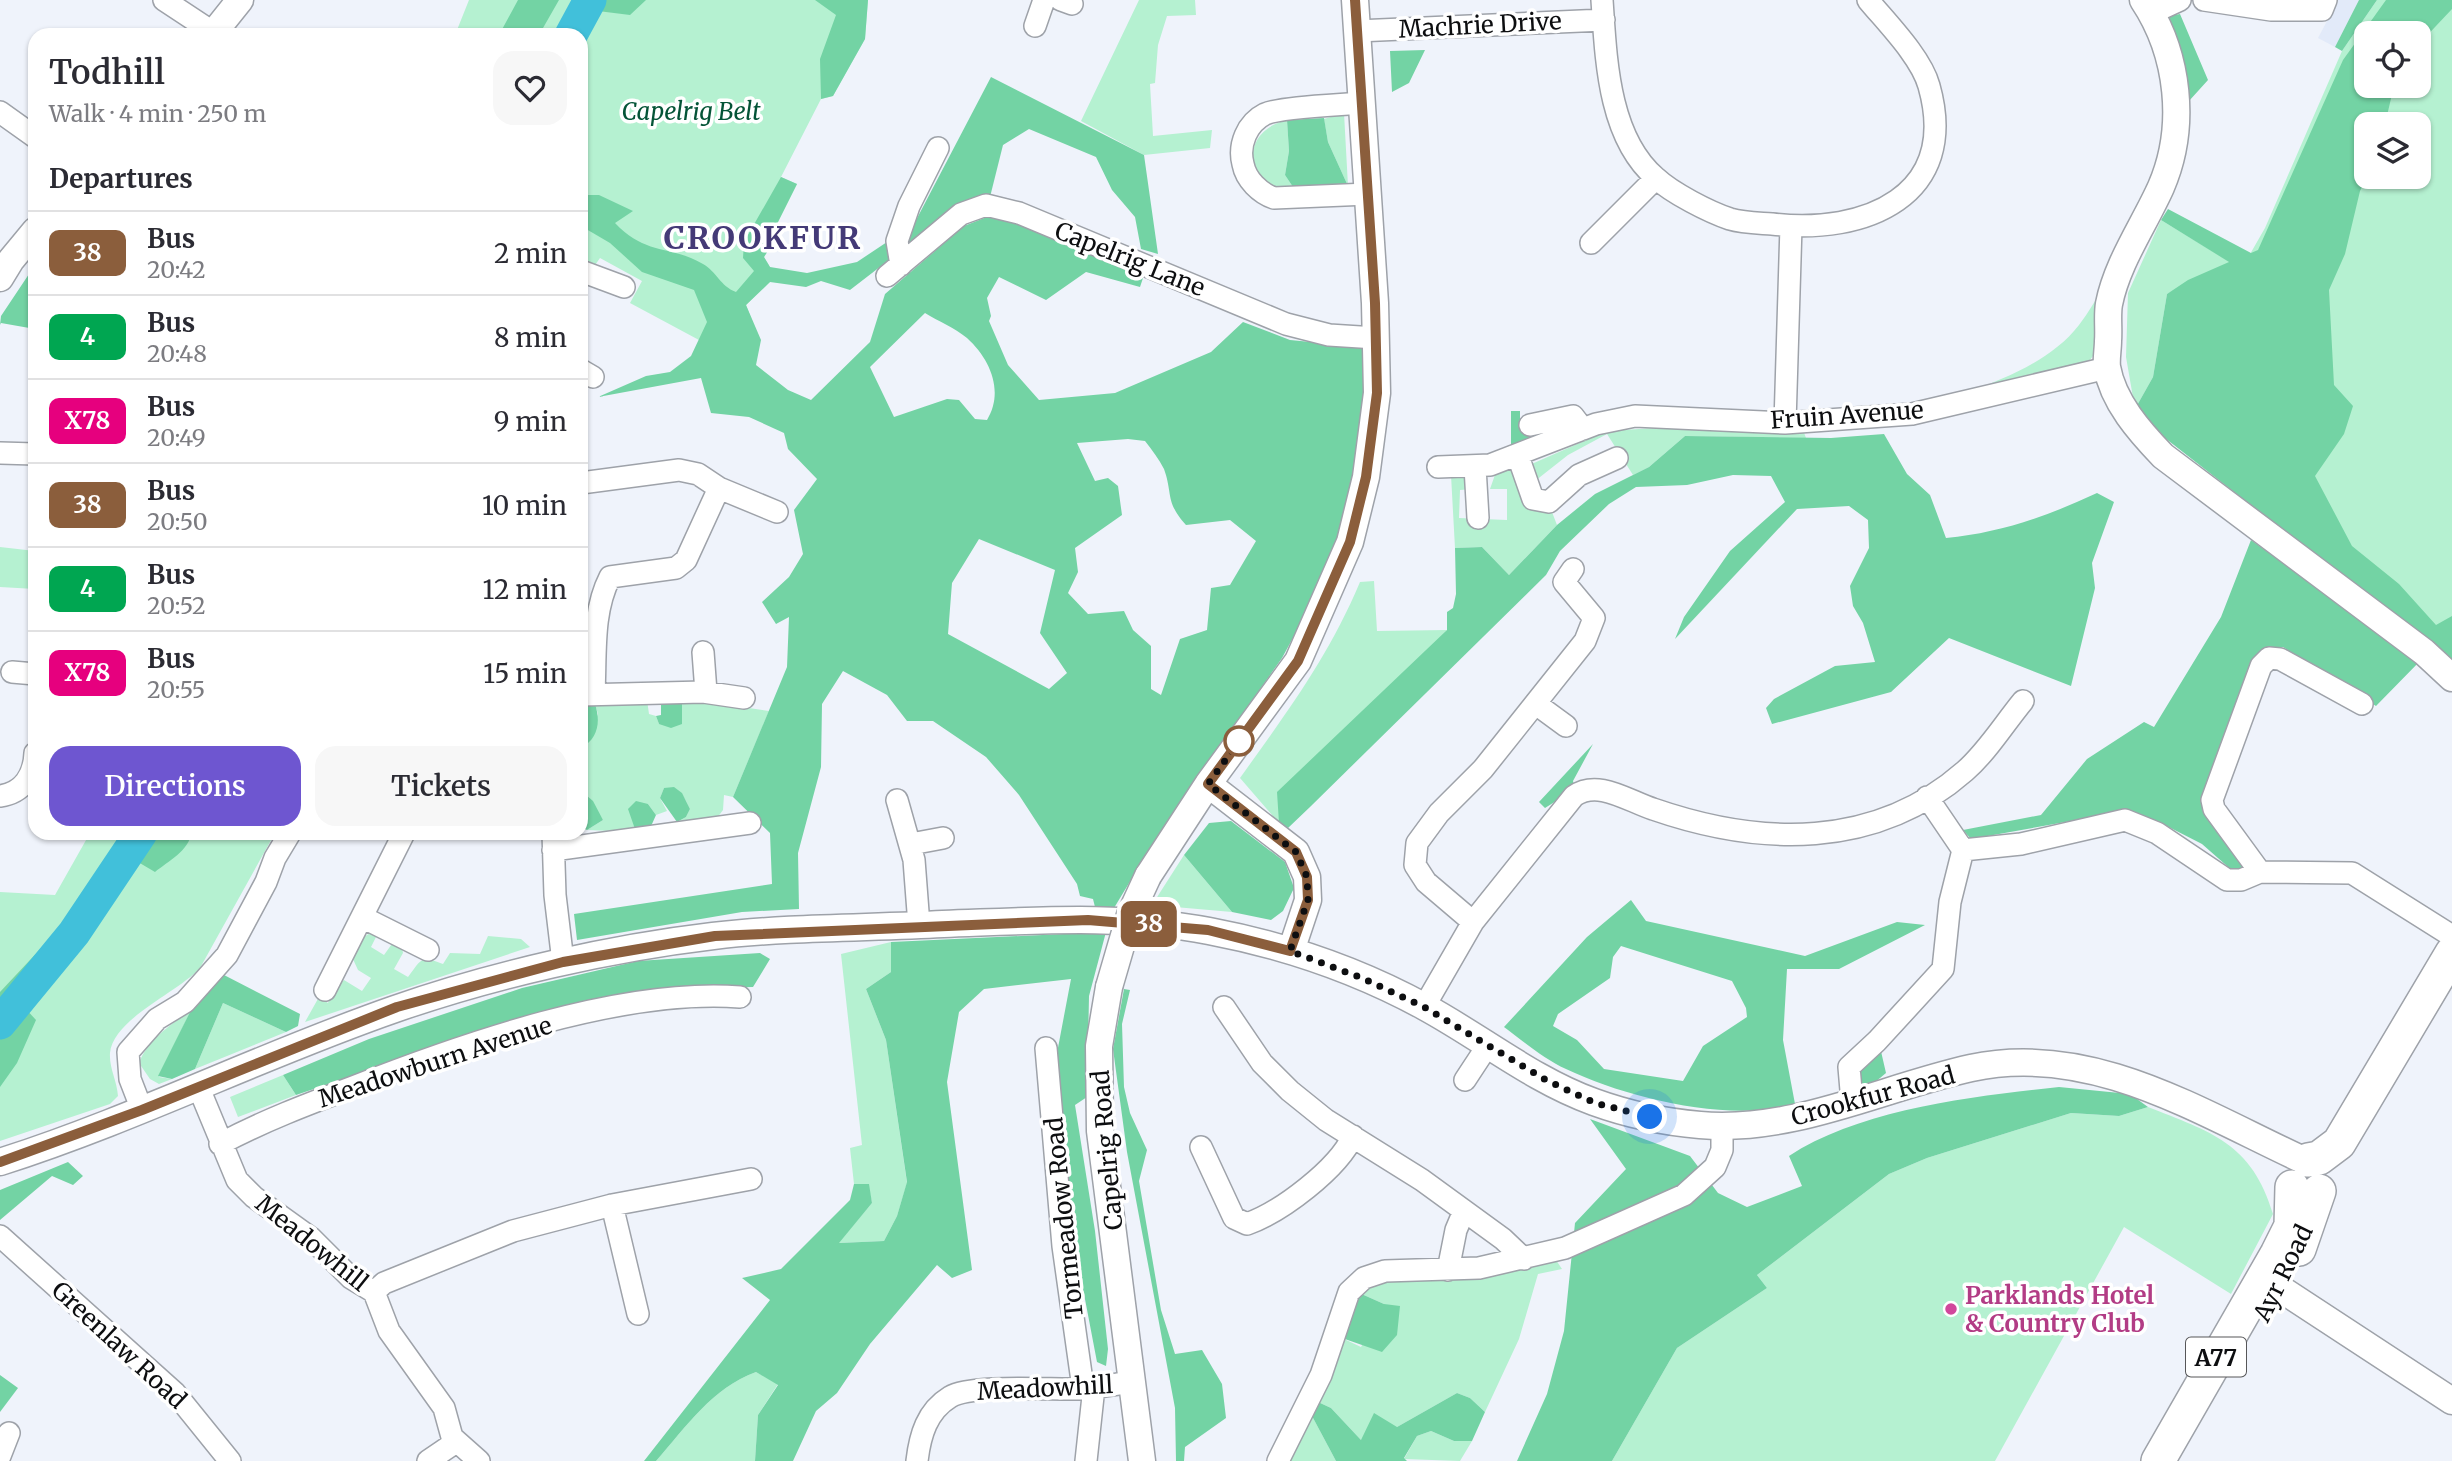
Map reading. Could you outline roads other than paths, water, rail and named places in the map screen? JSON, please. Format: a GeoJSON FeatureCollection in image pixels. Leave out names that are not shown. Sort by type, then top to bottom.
{"type":"FeatureCollection","features":[{"type":"Feature","properties":{"kind":"main road"},"geometry":{"type":"LineString","coordinates":[[2306,1177],[2319,1158],[2339,1143],[2452,953]]}},
{"type":"Feature","properties":{"kind":"main road"},"geometry":{"type":"LineString","coordinates":[[2306,1177],[2350,1162],[2452,994]]}},
{"type":"Feature","properties":{"kind":"main road","name":"Ayr Road"},"geometry":{"type":"LineString","coordinates":[[2179,1461],[2272,1283],[2306,1177]]}},
{"type":"Feature","properties":{"kind":"main road","name":"Ayr Road"},"geometry":{"type":"LineString","coordinates":[[2158,1461],[2272,1283]]}},
{"type":"Feature","properties":{"kind":"street"},"geometry":{"type":"LineString","coordinates":[[164,0],[204,28]]}},
{"type":"Feature","properties":{"kind":"street"},"geometry":{"type":"LineString","coordinates":[[218,28],[240,0]]}},
{"type":"Feature","properties":{"kind":"street"},"geometry":{"type":"LineString","coordinates":[[1035,26],[1044,0]]}},
{"type":"Feature","properties":{"kind":"street","name":"Capelrig Road"},"geometry":{"type":"LineString","coordinates":[[1142,1461],[1100,1131],[1099,1045],[1109,987],[1130,915],[1148,876],[1208,784],[1298,661],[1350,542],[1366,477],[1377,393],[1376,338],[1355,0]]}},
{"type":"Feature","properties":{"kind":"street"},"geometry":{"type":"LineString","coordinates":[[1603,10],[1613,98],[1624,129],[1656,178],[1732,220],[1791,226],[1869,217],[1899,200],[1927,171],[1936,132],[1928,84],[1900,37],[1868,0]]}},
{"type":"Feature","properties":{"kind":"street"},"geometry":{"type":"LineString","coordinates":[[2180,0],[2148,6],[2165,39],[2172,71],[2176,136],[2162,184],[2118,278],[2109,304],[2108,368],[2120,402],[2140,431],[2163,456],[2402,635],[2452,678]]}},
{"type":"Feature","properties":{"kind":"street"},"geometry":{"type":"LineString","coordinates":[[2204,0],[2271,10],[2322,10],[2326,0]]}},
{"type":"Feature","properties":{"kind":"street","name":"Machrie Drive"},"geometry":{"type":"LineString","coordinates":[[1357,31],[1603,10]]}},
{"type":"Feature","properties":{"kind":"street"},"geometry":{"type":"LineString","coordinates":[[1362,103],[1267,113],[1251,125],[1240,148],[1243,167],[1263,194],[1275,198],[1368,194]]}},
{"type":"Feature","properties":{"kind":"street"},"geometry":{"type":"LineString","coordinates":[[0,112],[28,141]]}},
{"type":"Feature","properties":{"kind":"street","name":"Capelrig Lane"},"geometry":{"type":"LineString","coordinates":[[938,148],[909,206],[897,241],[894,270],[961,214],[986,205],[1019,213],[1286,324],[1329,335],[1376,338]]}},
{"type":"Feature","properties":{"kind":"street"},"geometry":{"type":"LineString","coordinates":[[1591,243],[1656,178]]}},
{"type":"Feature","properties":{"kind":"street"},"geometry":{"type":"LineString","coordinates":[[1785,423],[1791,226]]}},
{"type":"Feature","properties":{"kind":"street"},"geometry":{"type":"LineString","coordinates":[[4,264],[28,238]]}},
{"type":"Feature","properties":{"kind":"street"},"geometry":{"type":"LineString","coordinates":[[588,274],[624,287]]}},
{"type":"Feature","properties":{"kind":"street","name":"Fruin Avenue"},"geometry":{"type":"LineString","coordinates":[[1438,467],[1475,467],[1518,456],[1583,429],[1635,416],[1785,423],[1912,414],[2108,368]]}},
{"type":"Feature","properties":{"kind":"street"},"geometry":{"type":"LineString","coordinates":[[1530,425],[1573,416],[1583,429]]}},
{"type":"Feature","properties":{"kind":"street"},"geometry":{"type":"LineString","coordinates":[[0,453],[28,454]]}},
{"type":"Feature","properties":{"kind":"street"},"geometry":{"type":"LineString","coordinates":[[1518,456],[1533,499],[1541,503],[1549,502],[1579,475],[1617,458]]}},
{"type":"Feature","properties":{"kind":"street"},"geometry":{"type":"LineString","coordinates":[[1475,467],[1478,518]]}},
{"type":"Feature","properties":{"kind":"street"},"geometry":{"type":"LineString","coordinates":[[588,482],[679,470],[698,474],[719,488],[777,512]]}},
{"type":"Feature","properties":{"kind":"street"},"geometry":{"type":"LineString","coordinates":[[588,687],[603,590],[610,577],[676,568],[686,561],[719,488]]}},
{"type":"Feature","properties":{"kind":"street"},"geometry":{"type":"LineString","coordinates":[[1473,922],[1426,882],[1415,865],[1417,843],[1439,813],[1483,769],[1585,641],[1594,618],[1564,582],[1573,569]]}},
{"type":"Feature","properties":{"kind":"street"},"geometry":{"type":"LineString","coordinates":[[703,652],[706,692]]}},
{"type":"Feature","properties":{"kind":"street"},"geometry":{"type":"LineString","coordinates":[[2260,872],[2214,809],[2212,800],[2261,666],[2270,658],[2280,659],[2362,704]]}},
{"type":"Feature","properties":{"kind":"street"},"geometry":{"type":"LineString","coordinates":[[12,672],[28,673]]}},
{"type":"Feature","properties":{"kind":"street"},"geometry":{"type":"LineString","coordinates":[[588,694],[657,695],[706,692],[744,698]]}},
{"type":"Feature","properties":{"kind":"street"},"geometry":{"type":"LineString","coordinates":[[1424,1007],[1473,922],[1574,796],[1583,789],[1597,788],[1655,810],[1744,833],[1788,837],[1835,832],[1872,822],[1927,797],[1966,770],[2023,701]]}},
{"type":"Feature","properties":{"kind":"street"},"geometry":{"type":"LineString","coordinates":[[1536,704],[1566,726]]}},
{"type":"Feature","properties":{"kind":"street"},"geometry":{"type":"LineString","coordinates":[[0,796],[9,795],[25,785],[28,778]]}},
{"type":"Feature","properties":{"kind":"street"},"geometry":{"type":"LineString","coordinates":[[1208,784],[1296,852],[1307,877],[1308,900],[1290,951]]}},
{"type":"Feature","properties":{"kind":"street"},"geometry":{"type":"LineString","coordinates":[[1852,1102],[1849,1067],[1877,1041],[1943,969],[1950,902],[1963,849],[1927,797]]}},
{"type":"Feature","properties":{"kind":"street"},"geometry":{"type":"LineString","coordinates":[[897,800],[911,844],[919,925]]}},
{"type":"Feature","properties":{"kind":"street"},"geometry":{"type":"LineString","coordinates":[[1963,849],[2021,844],[2124,820],[2157,833],[2227,880],[2241,880],[2260,872],[2352,873],[2452,936]]}},
{"type":"Feature","properties":{"kind":"street"},"geometry":{"type":"LineString","coordinates":[[588,839],[750,823]]}},
{"type":"Feature","properties":{"kind":"street"},"geometry":{"type":"LineString","coordinates":[[911,844],[943,838]]}},
{"type":"Feature","properties":{"kind":"street"},"geometry":{"type":"LineString","coordinates":[[142,1110],[130,1079],[128,1052],[157,1019],[185,1002],[227,955],[286,840]]}},
{"type":"Feature","properties":{"kind":"street"},"geometry":{"type":"LineString","coordinates":[[325,990],[400,840]]}},
{"type":"Feature","properties":{"kind":"street"},"geometry":{"type":"LineString","coordinates":[[563,962],[553,842],[574,840]]}},
{"type":"Feature","properties":{"kind":"street"},"geometry":{"type":"LineString","coordinates":[[362,917],[428,950]]}},
{"type":"Feature","properties":{"kind":"street","name":"Crookfur Road"},"geometry":{"type":"LineString","coordinates":[[0,1162],[142,1110],[397,1007],[563,962],[715,936],[1076,920],[1208,930],[1290,951],[1362,978],[1424,1007],[1546,1080],[1595,1103],[1650,1117],[1722,1125],[1793,1120],[1976,1067],[2035,1063],[2092,1071],[2152,1088],[2256,1138],[2306,1177]]}},
{"type":"Feature","properties":{"kind":"street","name":"Meadowburn Avenue"},"geometry":{"type":"LineString","coordinates":[[220,1144],[255,1125],[401,1068],[514,1031],[627,1004],[709,995],[740,997]]}},
{"type":"Feature","properties":{"kind":"street"},"geometry":{"type":"LineString","coordinates":[[1224,1007],[1242,1036],[1281,1082],[1326,1120],[1464,1211],[1519,1252],[1524,1259]]}},
{"type":"Feature","properties":{"kind":"street"},"geometry":{"type":"LineString","coordinates":[[1465,1080],[1488,1045]]}},
{"type":"Feature","properties":{"kind":"street","name":"Tormeadow Road"},"geometry":{"type":"LineString","coordinates":[[1046,1048],[1063,1246],[1088,1388],[1086,1461]]}},
{"type":"Feature","properties":{"kind":"street","name":"Meadowhill"},"geometry":{"type":"LineString","coordinates":[[198,1086],[237,1180],[254,1197],[311,1238],[351,1278],[374,1292],[389,1331],[444,1408],[456,1442]]}},
{"type":"Feature","properties":{"kind":"street"},"geometry":{"type":"LineString","coordinates":[[1278,1461],[1321,1375],[1349,1292],[1364,1278],[1385,1271],[1448,1270],[1524,1259],[1565,1248],[1684,1195],[1715,1167],[1722,1150],[1722,1125]]}},
{"type":"Feature","properties":{"kind":"street"},"geometry":{"type":"LineString","coordinates":[[1201,1147],[1234,1218],[1247,1224],[1264,1218],[1330,1166],[1346,1150],[1353,1136]]}},
{"type":"Feature","properties":{"kind":"street"},"geometry":{"type":"LineString","coordinates":[[374,1292],[384,1283],[513,1231],[612,1205],[751,1180]]}},
{"type":"Feature","properties":{"kind":"street"},"geometry":{"type":"LineString","coordinates":[[612,1205],[638,1314]]}},
{"type":"Feature","properties":{"kind":"street"},"geometry":{"type":"LineString","coordinates":[[1448,1270],[1456,1230],[1464,1211]]}},
{"type":"Feature","properties":{"kind":"street","name":"Greenlaw Road"},"geometry":{"type":"LineString","coordinates":[[0,1236],[175,1393],[230,1461]]}},
{"type":"Feature","properties":{"kind":"street"},"geometry":{"type":"LineString","coordinates":[[2272,1283],[2452,1401]]}},
{"type":"Feature","properties":{"kind":"street","name":"Meadowhill"},"geometry":{"type":"LineString","coordinates":[[916,1461],[924,1426],[934,1409],[953,1395],[972,1391],[1088,1388],[1133,1382]]}},
{"type":"Feature","properties":{"kind":"street"},"geometry":{"type":"LineString","coordinates":[[0,1457],[9,1433]]}},
{"type":"Feature","properties":{"kind":"street"},"geometry":{"type":"LineString","coordinates":[[428,1461],[456,1442],[479,1461]]}},
{"type":"Feature","properties":{"kind":"waterway"},"geometry":{"type":"LineString","coordinates":[[575,28],[590,0]]}},
{"type":"Feature","properties":{"kind":"waterway"},"geometry":{"type":"LineString","coordinates":[[0,1023],[74,933],[136,840]]}},
{"type":"Feature","properties":{"kind":"place","name":"Parklands Hotel & Country Club"},"geometry":{"type":"Point","coordinates":[1951,1309]}},
{"type":"Feature","properties":{"kind":"district","name":"CROOKFUR"},"geometry":{"type":"Point","coordinates":[763,238]}},
{"type":"Feature","properties":{"kind":"park label","name":"Capelrig Belt"},"geometry":{"type":"Point","coordinates":[691,111]}}]}
